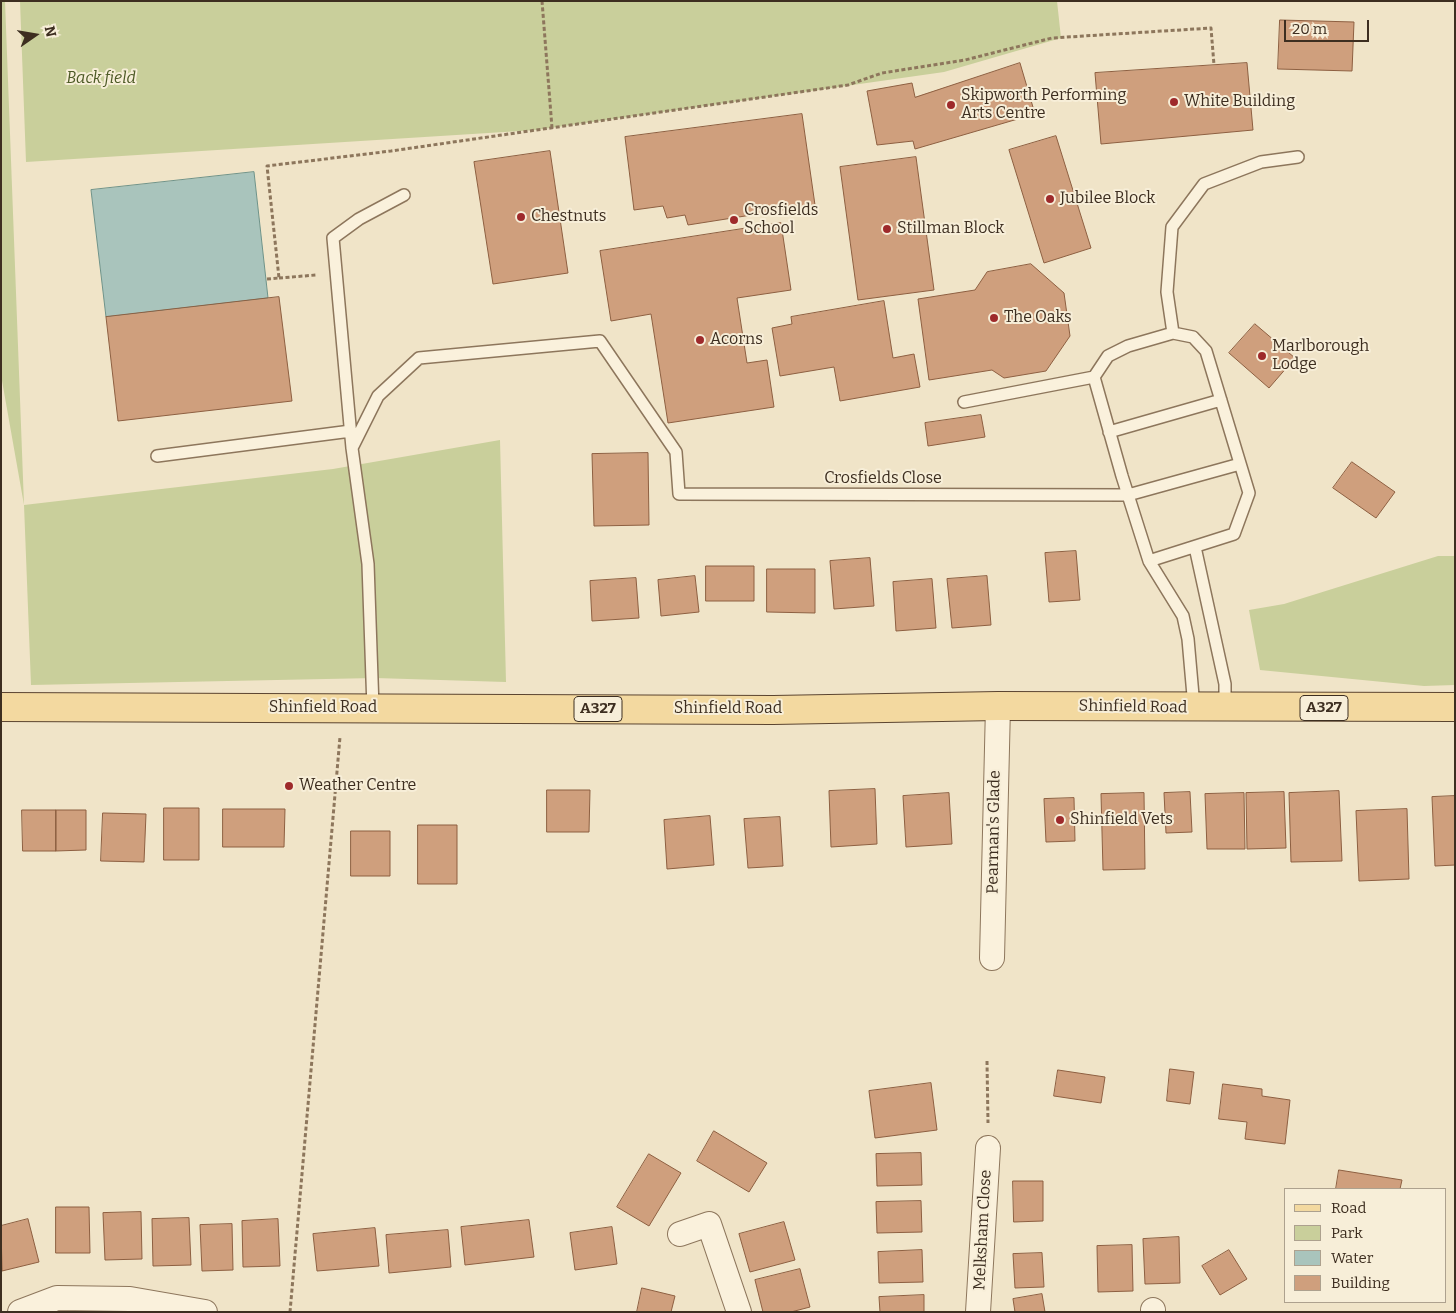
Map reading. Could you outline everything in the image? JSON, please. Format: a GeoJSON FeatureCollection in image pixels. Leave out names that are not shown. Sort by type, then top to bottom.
{"type":"FeatureCollection","features":[{"type":"Feature","properties":{"kind":"main road","name":"Shinfield Road"},"geometry":{"type":"LineString","coordinates":[[1,707],[773,710],[998,706],[1194,708],[1455,707]]}},
{"type":"Feature","properties":{"kind":"street","name":"Pearman's Glade"},"geometry":{"type":"LineString","coordinates":[[992,958],[998,706]]}},
{"type":"Feature","properties":{"kind":"street","name":"Melksham Close"},"geometry":{"type":"LineString","coordinates":[[978,1312],[988,1148]]}},
{"type":"Feature","properties":{"kind":"street"},"geometry":{"type":"LineString","coordinates":[[680,1234],[709,1224],[740,1312]]}},
{"type":"Feature","properties":{"kind":"street"},"geometry":{"type":"LineString","coordinates":[[20,1312],[57,1298],[66,1298],[130,1299],[205,1312]]}},
{"type":"Feature","properties":{"kind":"lane"},"geometry":{"type":"LineString","coordinates":[[1173,333],[1166,292],[1172,227],[1204,184],[1261,162],[1298,158]]}},
{"type":"Feature","properties":{"kind":"lane"},"geometry":{"type":"LineString","coordinates":[[373,708],[368,564],[352,448],[333,238],[359,219],[404,195]]}},
{"type":"Feature","properties":{"kind":"lane"},"geometry":{"type":"LineString","coordinates":[[964,402],[1094,377],[1108,356],[1128,346],[1173,333],[1193,337],[1206,351],[1249,493],[1234,534],[1149,561]]}},
{"type":"Feature","properties":{"kind":"lane","name":"Crosfields Close"},"geometry":{"type":"LineString","coordinates":[[352,448],[378,396],[419,358],[600,341],[676,452],[679,494],[1128,495]]}},
{"type":"Feature","properties":{"kind":"lane"},"geometry":{"type":"LineString","coordinates":[[1094,377],[1149,561],[1182,616],[1188,639],[1194,708]]}},
{"type":"Feature","properties":{"kind":"lane"},"geometry":{"type":"LineString","coordinates":[[1109,432],[1221,400]]}},
{"type":"Feature","properties":{"kind":"lane"},"geometry":{"type":"LineString","coordinates":[[157,456],[351,431]]}},
{"type":"Feature","properties":{"kind":"lane"},"geometry":{"type":"LineString","coordinates":[[1128,495],[1240,464]]}},
{"type":"Feature","properties":{"kind":"lane"},"geometry":{"type":"LineString","coordinates":[[1195,547],[1225,684],[1224,708]]}},
{"type":"Feature","properties":{"kind":"path"},"geometry":{"type":"LineString","coordinates":[[542,1],[552,128]]}},
{"type":"Feature","properties":{"kind":"path"},"geometry":{"type":"LineString","coordinates":[[279,278],[267,166],[552,128],[848,84],[882,73],[965,60],[1052,38],[1212,28],[1214,65]]}},
{"type":"Feature","properties":{"kind":"path"},"geometry":{"type":"LineString","coordinates":[[266,279],[335,273]]}},
{"type":"Feature","properties":{"kind":"path"},"geometry":{"type":"LineString","coordinates":[[290,1312],[343,709]]}},
{"type":"Feature","properties":{"kind":"path"},"geometry":{"type":"LineString","coordinates":[[987,1061],[988,1148]]}},
{"type":"Feature","properties":{"kind":"green space"},"geometry":{"type":"Polygon","coordinates":[[[1,1],[5,1],[24,505],[1,375],[1,1]]]}},
{"type":"Feature","properties":{"kind":"green space","name":"Back field"},"geometry":{"type":"Polygon","coordinates":[[[20,1],[1057,1],[1061,38],[944,72],[536,130],[26,162],[20,1]]]}},
{"type":"Feature","properties":{"kind":"green space"},"geometry":{"type":"Polygon","coordinates":[[[500,440],[506,682],[375,678],[31,685],[24,505],[333,469],[500,440]]]}},
{"type":"Feature","properties":{"kind":"green space"},"geometry":{"type":"Polygon","coordinates":[[[1438,556],[1455,556],[1455,685],[1424,686],[1260,670],[1249,610],[1284,604],[1438,556]]]}},
{"type":"Feature","properties":{"kind":"water"},"geometry":{"type":"Polygon","coordinates":[[[254,172],[268,298],[106,317],[91,190],[254,172]]]}},
{"type":"Feature","properties":{"kind":"building"},"geometry":{"type":"Polygon","coordinates":[[[1280,20],[1354,22],[1352,71],[1278,69],[1280,20]]]}},
{"type":"Feature","properties":{"kind":"building","name":"Skipworth Performing Arts Centre"},"geometry":{"type":"Polygon","coordinates":[[[1020,63],[1035,114],[915,149],[913,141],[877,145],[867,91],[912,83],[915,97],[1020,63]]]}},
{"type":"Feature","properties":{"kind":"building","name":"White Building"},"geometry":{"type":"Polygon","coordinates":[[[1247,63],[1253,130],[1101,144],[1095,73],[1247,63]]]}},
{"type":"Feature","properties":{"kind":"building"},"geometry":{"type":"Polygon","coordinates":[[[802,114],[815,205],[688,225],[685,215],[667,218],[663,206],[634,210],[625,137],[802,114]]]}},
{"type":"Feature","properties":{"kind":"building","name":"Jubilee Block"},"geometry":{"type":"Polygon","coordinates":[[[1056,136],[1091,248],[1044,263],[1009,150],[1056,136]]]}},
{"type":"Feature","properties":{"kind":"building","name":"Chestnuts"},"geometry":{"type":"Polygon","coordinates":[[[550,151],[568,273],[493,284],[474,162],[550,151]]]}},
{"type":"Feature","properties":{"kind":"building","name":"Stillman Block"},"geometry":{"type":"Polygon","coordinates":[[[916,157],[934,290],[858,300],[840,167],[916,157]]]}},
{"type":"Feature","properties":{"kind":"building","name":"Acorns"},"geometry":{"type":"Polygon","coordinates":[[[781,223],[791,290],[737,298],[747,363],[767,360],[774,407],[668,423],[651,314],[611,321],[600,251],[781,223]]]}},
{"type":"Feature","properties":{"kind":"building","name":"The Oaks"},"geometry":{"type":"Polygon","coordinates":[[[1031,264],[1064,293],[1070,336],[1046,371],[1004,378],[992,370],[929,380],[918,299],[975,290],[987,272],[1031,264]]]}},
{"type":"Feature","properties":{"kind":"building"},"geometry":{"type":"Polygon","coordinates":[[[279,297],[292,401],[118,421],[106,317],[279,297]]]}},
{"type":"Feature","properties":{"kind":"building"},"geometry":{"type":"Polygon","coordinates":[[[884,301],[893,358],[914,354],[920,387],[840,401],[834,367],[780,376],[772,328],[792,324],[791,317],[884,301]]]}},
{"type":"Feature","properties":{"kind":"building","name":"Marlborough Lodge"},"geometry":{"type":"Polygon","coordinates":[[[1255,324],[1295,358],[1269,388],[1229,353],[1255,324]]]}},
{"type":"Feature","properties":{"kind":"building"},"geometry":{"type":"Polygon","coordinates":[[[981,415],[985,437],[928,446],[925,423],[981,415]]]}},
{"type":"Feature","properties":{"kind":"building"},"geometry":{"type":"Polygon","coordinates":[[[648,453],[649,525],[594,526],[592,454],[648,453]]]}},
{"type":"Feature","properties":{"kind":"building"},"geometry":{"type":"Polygon","coordinates":[[[1352,462],[1395,492],[1376,518],[1333,488],[1352,462]]]}},
{"type":"Feature","properties":{"kind":"building"},"geometry":{"type":"Polygon","coordinates":[[[1076,551],[1080,600],[1049,602],[1045,553],[1076,551]]]}},
{"type":"Feature","properties":{"kind":"building"},"geometry":{"type":"Polygon","coordinates":[[[870,558],[874,606],[834,609],[830,561],[870,558]]]}},
{"type":"Feature","properties":{"kind":"building"},"geometry":{"type":"Polygon","coordinates":[[[706,566],[754,566],[754,601],[706,601],[706,566]]]}},
{"type":"Feature","properties":{"kind":"building"},"geometry":{"type":"Polygon","coordinates":[[[767,569],[815,569],[815,613],[767,612],[767,569]]]}},
{"type":"Feature","properties":{"kind":"building"},"geometry":{"type":"Polygon","coordinates":[[[695,576],[699,612],[661,616],[658,580],[695,576]]]}},
{"type":"Feature","properties":{"kind":"building"},"geometry":{"type":"Polygon","coordinates":[[[987,576],[991,625],[952,628],[947,579],[987,576]]]}},
{"type":"Feature","properties":{"kind":"building"},"geometry":{"type":"Polygon","coordinates":[[[636,578],[639,618],[592,621],[590,581],[636,578]]]}},
{"type":"Feature","properties":{"kind":"building"},"geometry":{"type":"Polygon","coordinates":[[[932,579],[936,628],[896,631],[893,582],[932,579]]]}},
{"type":"Feature","properties":{"kind":"building"},"geometry":{"type":"Polygon","coordinates":[[[875,789],[877,844],[831,847],[829,791],[875,789]]]}},
{"type":"Feature","properties":{"kind":"building"},"geometry":{"type":"Polygon","coordinates":[[[547,790],[590,790],[589,832],[547,832],[547,790]]]}},
{"type":"Feature","properties":{"kind":"building"},"geometry":{"type":"Polygon","coordinates":[[[1339,791],[1342,861],[1291,862],[1289,793],[1339,791]]]}},
{"type":"Feature","properties":{"kind":"building"},"geometry":{"type":"Polygon","coordinates":[[[1190,792],[1192,832],[1166,833],[1164,793],[1190,792]]]}},
{"type":"Feature","properties":{"kind":"building"},"geometry":{"type":"Polygon","coordinates":[[[1284,792],[1286,848],[1247,849],[1246,793],[1284,792]]]}},
{"type":"Feature","properties":{"kind":"building"},"geometry":{"type":"Polygon","coordinates":[[[949,793],[952,844],[906,847],[903,796],[949,793]]]}},
{"type":"Feature","properties":{"kind":"building"},"geometry":{"type":"Polygon","coordinates":[[[1144,793],[1145,869],[1103,870],[1101,794],[1144,793]]]}},
{"type":"Feature","properties":{"kind":"building"},"geometry":{"type":"Polygon","coordinates":[[[1244,793],[1245,849],[1207,849],[1205,794],[1244,793]]]}},
{"type":"Feature","properties":{"kind":"building"},"geometry":{"type":"Polygon","coordinates":[[[1455,796],[1455,865],[1435,866],[1432,797],[1455,796]]]}},
{"type":"Feature","properties":{"kind":"building","name":"Shinfield Vets"},"geometry":{"type":"Polygon","coordinates":[[[1074,798],[1075,841],[1046,842],[1044,799],[1074,798]]]}},
{"type":"Feature","properties":{"kind":"building"},"geometry":{"type":"Polygon","coordinates":[[[164,808],[199,808],[199,860],[164,860],[164,808]]]}},
{"type":"Feature","properties":{"kind":"building"},"geometry":{"type":"Polygon","coordinates":[[[223,809],[285,809],[284,847],[223,847],[223,809]]]}},
{"type":"Feature","properties":{"kind":"building"},"geometry":{"type":"Polygon","coordinates":[[[1407,809],[1409,879],[1359,881],[1356,811],[1407,809]]]}},
{"type":"Feature","properties":{"kind":"building"},"geometry":{"type":"Polygon","coordinates":[[[22,810],[56,810],[56,851],[23,851],[22,810]]]}},
{"type":"Feature","properties":{"kind":"building"},"geometry":{"type":"Polygon","coordinates":[[[56,810],[86,810],[86,850],[56,851],[56,810]]]}},
{"type":"Feature","properties":{"kind":"building"},"geometry":{"type":"Polygon","coordinates":[[[103,813],[146,814],[144,862],[101,861],[103,813]]]}},
{"type":"Feature","properties":{"kind":"building"},"geometry":{"type":"Polygon","coordinates":[[[710,816],[714,865],[667,869],[664,820],[710,816]]]}},
{"type":"Feature","properties":{"kind":"building"},"geometry":{"type":"Polygon","coordinates":[[[780,817],[783,866],[748,868],[744,819],[780,817]]]}},
{"type":"Feature","properties":{"kind":"building"},"geometry":{"type":"Polygon","coordinates":[[[418,825],[457,825],[457,884],[418,884],[418,825]]]}},
{"type":"Feature","properties":{"kind":"building"},"geometry":{"type":"Polygon","coordinates":[[[351,831],[390,831],[390,876],[351,876],[351,831]]]}},
{"type":"Feature","properties":{"kind":"building"},"geometry":{"type":"Polygon","coordinates":[[[1170,1069],[1194,1072],[1190,1104],[1167,1101],[1170,1069]]]}},
{"type":"Feature","properties":{"kind":"building"},"geometry":{"type":"Polygon","coordinates":[[[1058,1070],[1105,1077],[1101,1103],[1054,1096],[1058,1070]]]}},
{"type":"Feature","properties":{"kind":"building"},"geometry":{"type":"Polygon","coordinates":[[[931,1083],[937,1130],[875,1138],[869,1091],[931,1083]]]}},
{"type":"Feature","properties":{"kind":"building"},"geometry":{"type":"Polygon","coordinates":[[[1223,1084],[1262,1089],[1262,1096],[1290,1100],[1285,1144],[1245,1139],[1247,1122],[1219,1119],[1223,1084]]]}},
{"type":"Feature","properties":{"kind":"building"},"geometry":{"type":"Polygon","coordinates":[[[714,1131],[767,1163],[749,1192],[697,1161],[714,1131]]]}},
{"type":"Feature","properties":{"kind":"building"},"geometry":{"type":"Polygon","coordinates":[[[921,1153],[922,1185],[877,1186],[876,1154],[921,1153]]]}},
{"type":"Feature","properties":{"kind":"building"},"geometry":{"type":"Polygon","coordinates":[[[649,1154],[681,1173],[649,1226],[617,1207],[649,1154]]]}},
{"type":"Feature","properties":{"kind":"building"},"geometry":{"type":"Polygon","coordinates":[[[1339,1170],[1402,1180],[1400,1188],[1336,1188],[1339,1170]]]}},
{"type":"Feature","properties":{"kind":"building"},"geometry":{"type":"Polygon","coordinates":[[[1013,1181],[1043,1181],[1043,1221],[1014,1222],[1013,1181]]]}},
{"type":"Feature","properties":{"kind":"building"},"geometry":{"type":"Polygon","coordinates":[[[921,1201],[922,1232],[877,1233],[876,1202],[921,1201]]]}},
{"type":"Feature","properties":{"kind":"building"},"geometry":{"type":"Polygon","coordinates":[[[56,1207],[89,1207],[90,1253],[56,1253],[56,1207]]]}},
{"type":"Feature","properties":{"kind":"building"},"geometry":{"type":"Polygon","coordinates":[[[141,1212],[142,1259],[105,1260],[103,1213],[141,1212]]]}},
{"type":"Feature","properties":{"kind":"building"},"geometry":{"type":"Polygon","coordinates":[[[189,1218],[191,1265],[153,1266],[152,1219],[189,1218]]]}},
{"type":"Feature","properties":{"kind":"building"},"geometry":{"type":"Polygon","coordinates":[[[28,1219],[39,1262],[2,1271],[1,1226],[28,1219]]]}},
{"type":"Feature","properties":{"kind":"building"},"geometry":{"type":"Polygon","coordinates":[[[278,1219],[280,1266],[243,1267],[242,1221],[278,1219]]]}},
{"type":"Feature","properties":{"kind":"building"},"geometry":{"type":"Polygon","coordinates":[[[529,1220],[534,1257],[465,1265],[461,1227],[529,1220]]]}},
{"type":"Feature","properties":{"kind":"building"},"geometry":{"type":"Polygon","coordinates":[[[784,1222],[795,1260],[750,1272],[739,1234],[784,1222]]]}},
{"type":"Feature","properties":{"kind":"building"},"geometry":{"type":"Polygon","coordinates":[[[232,1224],[233,1270],[202,1271],[200,1225],[232,1224]]]}},
{"type":"Feature","properties":{"kind":"building"},"geometry":{"type":"Polygon","coordinates":[[[612,1227],[617,1264],[575,1270],[570,1233],[612,1227]]]}},
{"type":"Feature","properties":{"kind":"building"},"geometry":{"type":"Polygon","coordinates":[[[375,1228],[379,1266],[317,1271],[313,1234],[375,1228]]]}},
{"type":"Feature","properties":{"kind":"building"},"geometry":{"type":"Polygon","coordinates":[[[448,1230],[451,1267],[389,1273],[386,1235],[448,1230]]]}},
{"type":"Feature","properties":{"kind":"building"},"geometry":{"type":"Polygon","coordinates":[[[1179,1237],[1180,1283],[1145,1284],[1143,1239],[1179,1237]]]}},
{"type":"Feature","properties":{"kind":"building"},"geometry":{"type":"Polygon","coordinates":[[[1132,1245],[1133,1291],[1098,1292],[1097,1246],[1132,1245]]]}},
{"type":"Feature","properties":{"kind":"building"},"geometry":{"type":"Polygon","coordinates":[[[922,1250],[923,1282],[879,1283],[878,1252],[922,1250]]]}},
{"type":"Feature","properties":{"kind":"building"},"geometry":{"type":"Polygon","coordinates":[[[1229,1250],[1247,1279],[1220,1295],[1202,1266],[1229,1250]]]}},
{"type":"Feature","properties":{"kind":"building"},"geometry":{"type":"Polygon","coordinates":[[[1042,1253],[1044,1287],[1015,1288],[1013,1254],[1042,1253]]]}},
{"type":"Feature","properties":{"kind":"building"},"geometry":{"type":"Polygon","coordinates":[[[800,1269],[810,1307],[791,1312],[763,1312],[755,1280],[800,1269]]]}},
{"type":"Feature","properties":{"kind":"building"},"geometry":{"type":"Polygon","coordinates":[[[642,1288],[675,1296],[671,1312],[637,1312],[642,1288]]]}},
{"type":"Feature","properties":{"kind":"building"},"geometry":{"type":"Polygon","coordinates":[[[1042,1294],[1045,1312],[1015,1312],[1013,1299],[1042,1294]]]}},
{"type":"Feature","properties":{"kind":"building"},"geometry":{"type":"Polygon","coordinates":[[[924,1295],[924,1312],[880,1312],[879,1297],[924,1295]]]}},
{"type":"Feature","properties":{"kind":"place","name":"White Building"},"geometry":{"type":"Point","coordinates":[1174,102]}},
{"type":"Feature","properties":{"kind":"place","name":"Skipworth Performing Arts Centre"},"geometry":{"type":"Point","coordinates":[951,105]}},
{"type":"Feature","properties":{"kind":"place","name":"Jubilee Block"},"geometry":{"type":"Point","coordinates":[1050,199]}},
{"type":"Feature","properties":{"kind":"place","name":"Chestnuts"},"geometry":{"type":"Point","coordinates":[521,217]}},
{"type":"Feature","properties":{"kind":"place","name":"Crosfields School"},"geometry":{"type":"Point","coordinates":[734,220]}},
{"type":"Feature","properties":{"kind":"place","name":"Stillman Block"},"geometry":{"type":"Point","coordinates":[887,229]}},
{"type":"Feature","properties":{"kind":"place","name":"The Oaks"},"geometry":{"type":"Point","coordinates":[994,318]}},
{"type":"Feature","properties":{"kind":"place","name":"Acorns"},"geometry":{"type":"Point","coordinates":[700,340]}},
{"type":"Feature","properties":{"kind":"place","name":"Marlborough Lodge"},"geometry":{"type":"Point","coordinates":[1262,356]}},
{"type":"Feature","properties":{"kind":"place","name":"Weather Centre"},"geometry":{"type":"Point","coordinates":[289,786]}},
{"type":"Feature","properties":{"kind":"place","name":"Shinfield Vets"},"geometry":{"type":"Point","coordinates":[1060,820]}}]}
